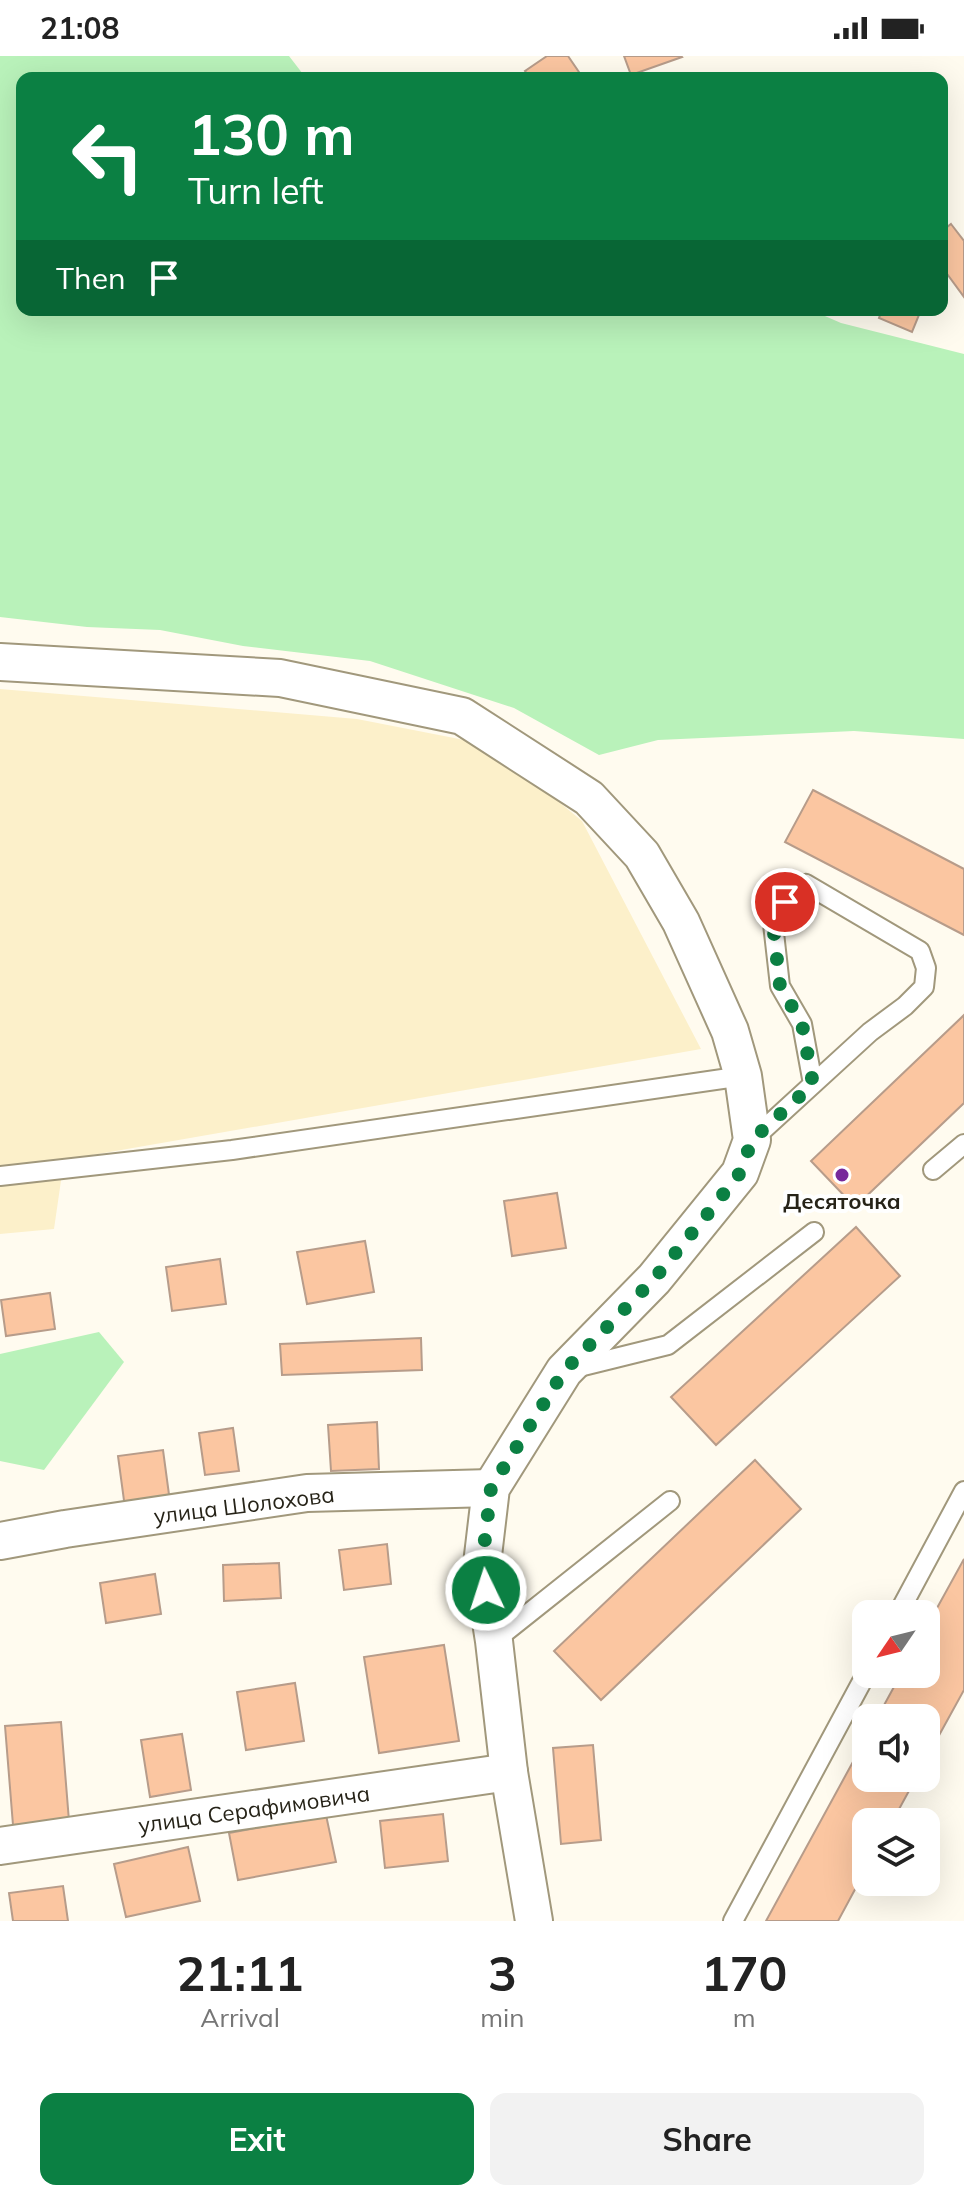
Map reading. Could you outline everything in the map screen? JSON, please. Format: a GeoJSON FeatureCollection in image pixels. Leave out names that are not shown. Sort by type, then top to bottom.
{"type":"FeatureCollection","features":[{"type":"Feature","properties":{"kind":"street"},"geometry":{"type":"LineString","coordinates":[[0,662],[280,678],[462,716],[589,798],[642,855],[681,922],[730,1031],[743,1076],[752,1140],[740,1173],[664,1268],[564,1371],[491,1488],[482,1564],[509,1772],[534,1921]]}},
{"type":"Feature","properties":{"kind":"street","name":"улица Шолохова"},"geometry":{"type":"LineString","coordinates":[[0,1541],[307,1493],[491,1488]]}},
{"type":"Feature","properties":{"kind":"street","name":"улица Серафимовича"},"geometry":{"type":"LineString","coordinates":[[0,1846],[509,1772]]}},
{"type":"Feature","properties":{"kind":"lane"},"geometry":{"type":"LineString","coordinates":[[752,1140],[924,987],[926,968],[920,951],[806,884],[785,902],[773,924],[780,986],[802,1024],[813,1084]]}},
{"type":"Feature","properties":{"kind":"lane"},"geometry":{"type":"LineString","coordinates":[[0,1176],[232,1150],[743,1076]]}},
{"type":"Feature","properties":{"kind":"lane"},"geometry":{"type":"LineString","coordinates":[[933,1170],[964,1144]]}},
{"type":"Feature","properties":{"kind":"lane"},"geometry":{"type":"LineString","coordinates":[[564,1371],[668,1345],[814,1232]]}},
{"type":"Feature","properties":{"kind":"lane"},"geometry":{"type":"LineString","coordinates":[[906,1600],[964,1491]]}},
{"type":"Feature","properties":{"kind":"lane"},"geometry":{"type":"LineString","coordinates":[[494,1641],[670,1501]]}},
{"type":"Feature","properties":{"kind":"lane"},"geometry":{"type":"LineString","coordinates":[[733,1921],[858,1688]]}},
{"type":"Feature","properties":{"kind":"shaded area"},"geometry":{"type":"Polygon","coordinates":[[[0,689],[357,719],[490,745],[582,821],[701,1049],[64,1160],[54,1229],[0,1234],[0,689]]]}},
{"type":"Feature","properties":{"kind":"green space"},"geometry":{"type":"Polygon","coordinates":[[[0,56],[289,56],[301,72],[16,72],[16,316],[825,316],[841,323],[964,354],[964,739],[854,731],[658,740],[599,755],[514,708],[370,661],[243,646],[160,630],[87,627],[0,617],[0,56]]]}},
{"type":"Feature","properties":{"kind":"green space"},"geometry":{"type":"Polygon","coordinates":[[[99,1332],[124,1362],[44,1470],[0,1461],[0,1354],[99,1332]]]}},
{"type":"Feature","properties":{"kind":"building"},"geometry":{"type":"Polygon","coordinates":[[[547,56],[568,56],[579,72],[526,72],[547,56]]]}},
{"type":"Feature","properties":{"kind":"building"},"geometry":{"type":"Polygon","coordinates":[[[624,56],[682,57],[640,72],[630,72],[624,56]]]}},
{"type":"Feature","properties":{"kind":"building"},"geometry":{"type":"Polygon","coordinates":[[[951,224],[964,241],[964,297],[948,275],[948,226],[951,224]]]}},
{"type":"Feature","properties":{"kind":"building"},"geometry":{"type":"Polygon","coordinates":[[[880,316],[919,316],[912,332],[880,316]]]}},
{"type":"Feature","properties":{"kind":"building"},"geometry":{"type":"Polygon","coordinates":[[[813,790],[964,869],[964,935],[785,842],[813,790]]]}},
{"type":"Feature","properties":{"kind":"building"},"geometry":{"type":"Polygon","coordinates":[[[964,1015],[964,1103],[855,1207],[811,1161],[964,1015]]]}},
{"type":"Feature","properties":{"kind":"building"},"geometry":{"type":"Polygon","coordinates":[[[557,1193],[566,1248],[512,1256],[504,1201],[557,1193]]]}},
{"type":"Feature","properties":{"kind":"building"},"geometry":{"type":"Polygon","coordinates":[[[856,1227],[900,1276],[716,1445],[671,1397],[856,1227]]]}},
{"type":"Feature","properties":{"kind":"building"},"geometry":{"type":"Polygon","coordinates":[[[365,1241],[374,1292],[307,1304],[297,1252],[365,1241]]]}},
{"type":"Feature","properties":{"kind":"building"},"geometry":{"type":"Polygon","coordinates":[[[220,1259],[226,1304],[172,1311],[166,1267],[220,1259]]]}},
{"type":"Feature","properties":{"kind":"building"},"geometry":{"type":"Polygon","coordinates":[[[50,1293],[55,1329],[6,1336],[1,1300],[50,1293]]]}},
{"type":"Feature","properties":{"kind":"building"},"geometry":{"type":"Polygon","coordinates":[[[421,1338],[422,1370],[282,1375],[280,1344],[421,1338]]]}},
{"type":"Feature","properties":{"kind":"building"},"geometry":{"type":"Polygon","coordinates":[[[377,1422],[379,1469],[331,1471],[328,1425],[377,1422]]]}},
{"type":"Feature","properties":{"kind":"building"},"geometry":{"type":"Polygon","coordinates":[[[233,1428],[239,1471],[205,1475],[199,1433],[233,1428]]]}},
{"type":"Feature","properties":{"kind":"building"},"geometry":{"type":"Polygon","coordinates":[[[163,1450],[170,1502],[125,1508],[118,1456],[163,1450]]]}},
{"type":"Feature","properties":{"kind":"building"},"geometry":{"type":"Polygon","coordinates":[[[755,1460],[801,1509],[601,1700],[554,1651],[755,1460]]]}},
{"type":"Feature","properties":{"kind":"building"},"geometry":{"type":"Polygon","coordinates":[[[387,1544],[391,1584],[344,1590],[339,1550],[387,1544]]]}},
{"type":"Feature","properties":{"kind":"building"},"geometry":{"type":"Polygon","coordinates":[[[964,1559],[964,1690],[940,1734],[940,1704],[885,1704],[893,1688],[940,1688],[940,1603],[964,1559]]]}},
{"type":"Feature","properties":{"kind":"building"},"geometry":{"type":"Polygon","coordinates":[[[279,1563],[281,1598],[224,1601],[223,1565],[279,1563]]]}},
{"type":"Feature","properties":{"kind":"building"},"geometry":{"type":"Polygon","coordinates":[[[155,1574],[161,1614],[106,1623],[100,1583],[155,1574]]]}},
{"type":"Feature","properties":{"kind":"building"},"geometry":{"type":"Polygon","coordinates":[[[444,1645],[459,1741],[379,1753],[364,1657],[444,1645]]]}},
{"type":"Feature","properties":{"kind":"building"},"geometry":{"type":"Polygon","coordinates":[[[295,1683],[304,1741],[246,1750],[237,1692],[295,1683]]]}},
{"type":"Feature","properties":{"kind":"building"},"geometry":{"type":"Polygon","coordinates":[[[61,1722],[69,1821],[13,1825],[5,1726],[61,1722]]]}},
{"type":"Feature","properties":{"kind":"building"},"geometry":{"type":"Polygon","coordinates":[[[182,1734],[191,1790],[150,1797],[141,1740],[182,1734]]]}},
{"type":"Feature","properties":{"kind":"building"},"geometry":{"type":"Polygon","coordinates":[[[593,1745],[601,1840],[561,1844],[553,1748],[593,1745]]]}},
{"type":"Feature","properties":{"kind":"building"},"geometry":{"type":"Polygon","coordinates":[[[852,1764],[852,1792],[908,1792],[900,1808],[852,1808],[852,1895],[838,1921],[766,1921],[852,1764]]]}},
{"type":"Feature","properties":{"kind":"building"},"geometry":{"type":"Polygon","coordinates":[[[443,1814],[448,1861],[385,1868],[380,1821],[443,1814]]]}},
{"type":"Feature","properties":{"kind":"building"},"geometry":{"type":"Polygon","coordinates":[[[326,1815],[336,1862],[238,1880],[229,1833],[326,1815]]]}},
{"type":"Feature","properties":{"kind":"building"},"geometry":{"type":"Polygon","coordinates":[[[188,1847],[200,1901],[126,1917],[114,1864],[188,1847]]]}},
{"type":"Feature","properties":{"kind":"building"},"geometry":{"type":"Polygon","coordinates":[[[63,1886],[68,1921],[13,1921],[9,1893],[63,1886]]]}},
{"type":"Feature","properties":{"kind":"place","name":"Десяточка"},"geometry":{"type":"Point","coordinates":[842,1175]}},
{"type":"Feature","properties":{"kind":"route"},"geometry":{"type":"LineString","coordinates":[[486,1590],[482,1564],[491,1488],[564,1371],[654,1279],[706,1216],[740,1173],[752,1140],[813,1084],[802,1024],[780,986],[773,924],[785,902]]}}]}
